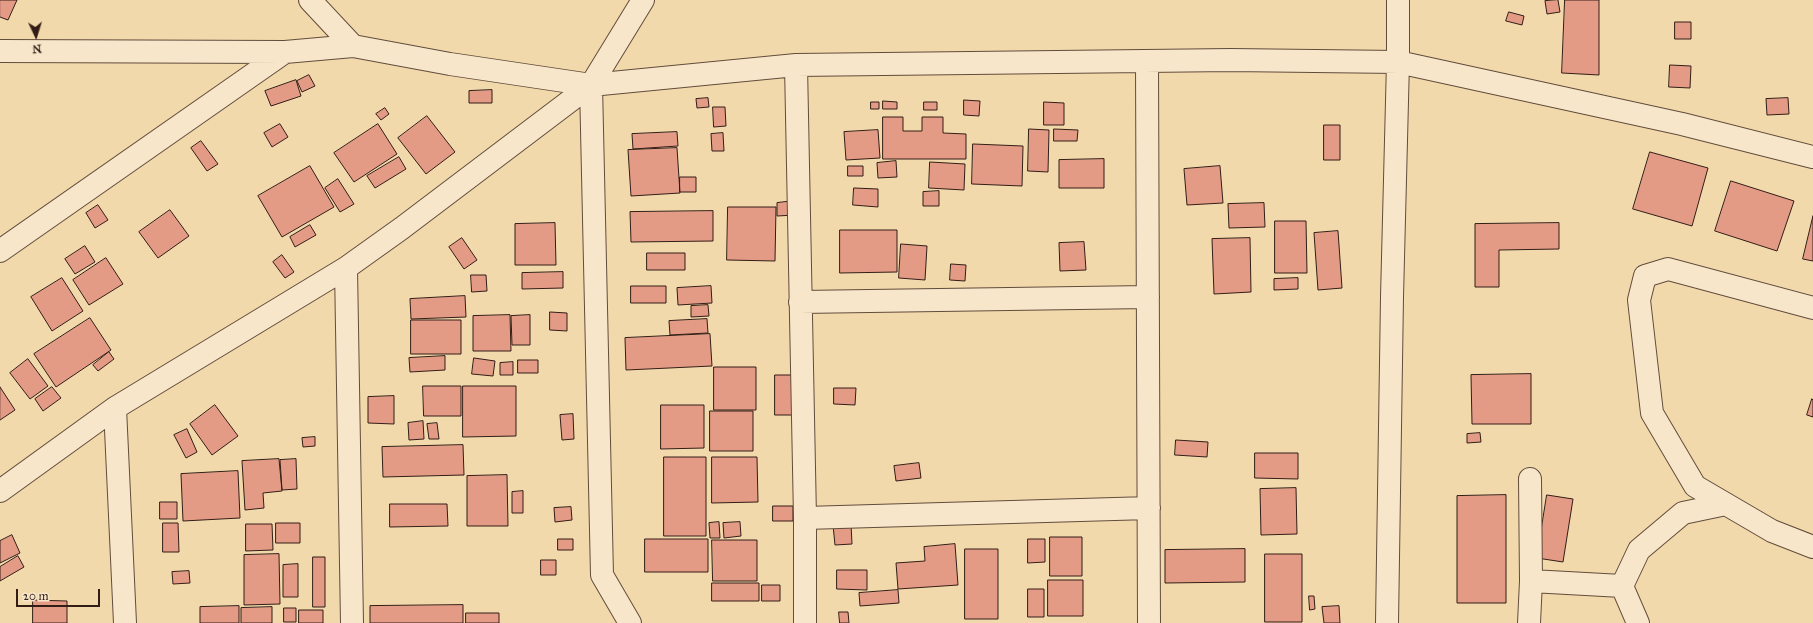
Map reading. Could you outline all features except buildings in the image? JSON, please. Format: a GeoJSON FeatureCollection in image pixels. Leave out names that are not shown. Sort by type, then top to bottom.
{"type":"FeatureCollection","features":[{"type":"Feature","properties":{"kind":"street"},"geometry":{"type":"LineString","coordinates":[[310,0],[353,46]]}},
{"type":"Feature","properties":{"kind":"street"},"geometry":{"type":"LineString","coordinates":[[0,491],[115,408],[346,268],[402,228],[591,84],[643,0]]}},
{"type":"Feature","properties":{"kind":"street"},"geometry":{"type":"LineString","coordinates":[[1388,623],[1392,297],[1398,62],[1398,0]]}},
{"type":"Feature","properties":{"kind":"street"},"geometry":{"type":"LineString","coordinates":[[0,50],[285,52],[353,46],[450,64],[591,84],[796,66],[1231,60],[1398,62],[1682,124],[1813,157]]}},
{"type":"Feature","properties":{"kind":"street"},"geometry":{"type":"LineString","coordinates":[[0,251],[285,52]]}},
{"type":"Feature","properties":{"kind":"street"},"geometry":{"type":"LineString","coordinates":[[1148,62],[1149,623]]}},
{"type":"Feature","properties":{"kind":"street"},"geometry":{"type":"LineString","coordinates":[[796,66],[805,518],[805,623]]}},
{"type":"Feature","properties":{"kind":"street"},"geometry":{"type":"LineString","coordinates":[[591,84],[602,575],[630,623]]}},
{"type":"Feature","properties":{"kind":"street"},"geometry":{"type":"LineString","coordinates":[[346,268],[352,623]]}},
{"type":"Feature","properties":{"kind":"street"},"geometry":{"type":"LineString","coordinates":[[1813,308],[1668,269],[1645,276],[1639,300],[1652,413],[1695,486],[1772,531],[1813,547]]}},
{"type":"Feature","properties":{"kind":"street"},"geometry":{"type":"LineString","coordinates":[[800,302],[1148,297]]}},
{"type":"Feature","properties":{"kind":"street"},"geometry":{"type":"LineString","coordinates":[[115,408],[125,623]]}},
{"type":"Feature","properties":{"kind":"street"},"geometry":{"type":"LineString","coordinates":[[1529,623],[1531,581],[1530,480]]}},
{"type":"Feature","properties":{"kind":"street"},"geometry":{"type":"LineString","coordinates":[[1638,623],[1622,586],[1639,550],[1683,512],[1726,504]]}},
{"type":"Feature","properties":{"kind":"street"},"geometry":{"type":"LineString","coordinates":[[805,518],[1149,508]]}},
{"type":"Feature","properties":{"kind":"street"},"geometry":{"type":"LineString","coordinates":[[1531,581],[1622,586]]}}]}
